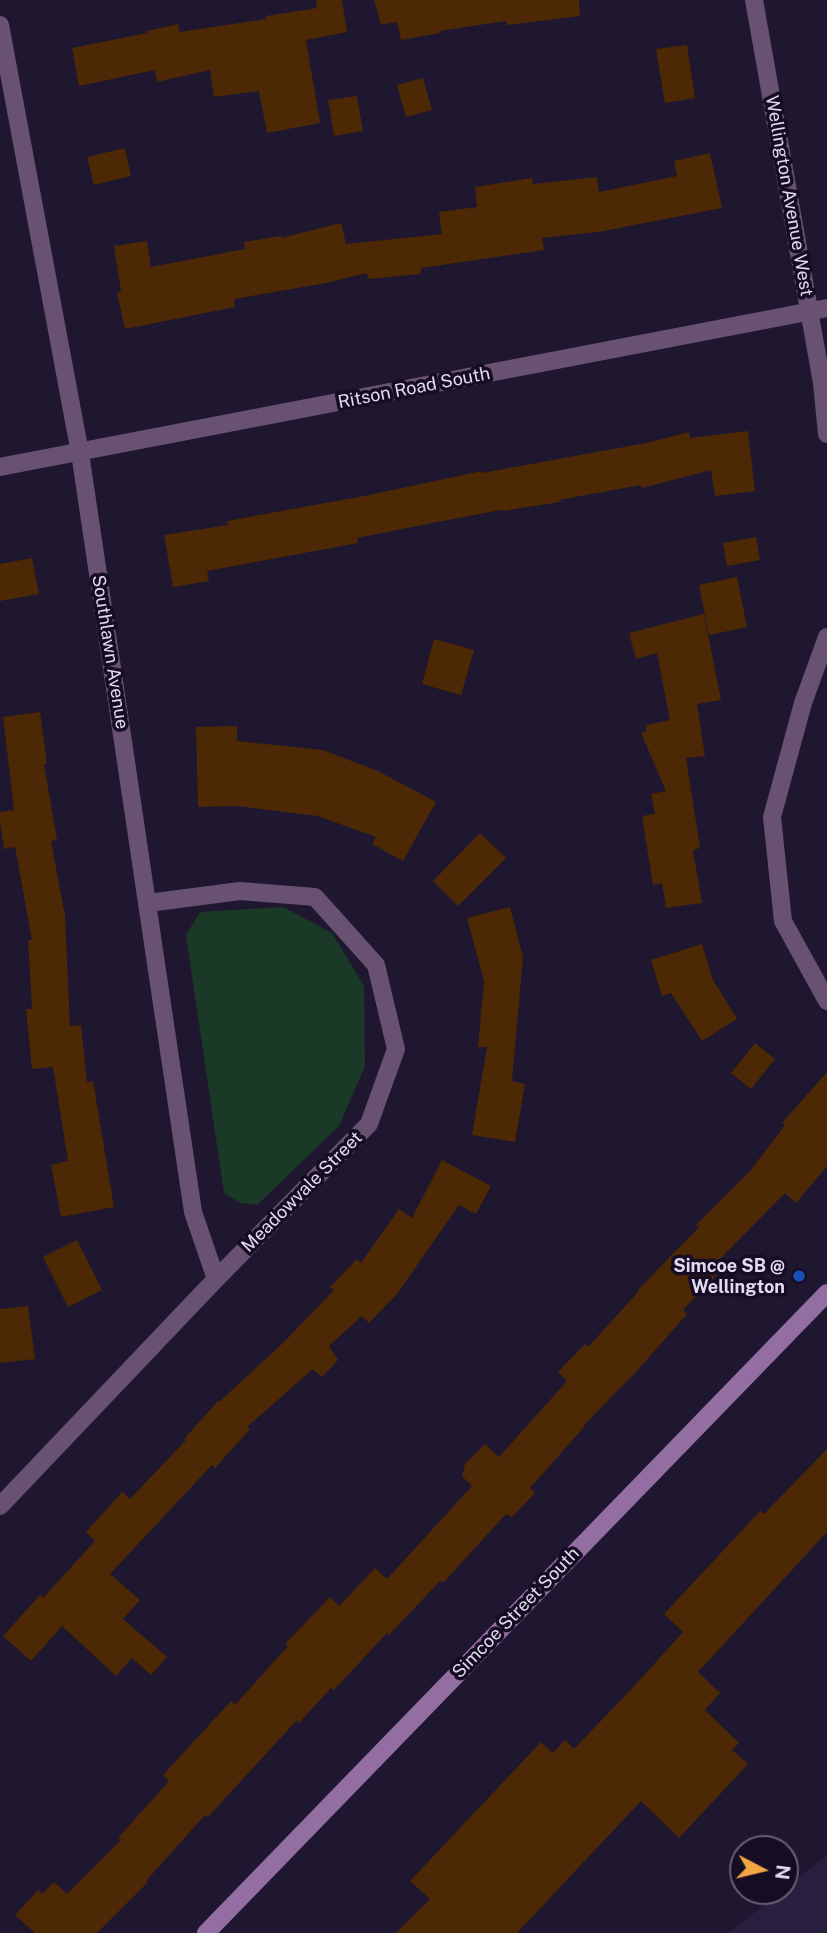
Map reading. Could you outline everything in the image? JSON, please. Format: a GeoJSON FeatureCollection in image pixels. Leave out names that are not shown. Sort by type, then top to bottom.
{"type":"FeatureCollection","features":[{"type":"Feature","properties":{"kind":"street","name":"Wellington Avenue West"},"geometry":{"type":"LineString","coordinates":[[754,0],[818,310],[827,435]]}},
{"type":"Feature","properties":{"kind":"street","name":"Southlawn Avenue"},"geometry":{"type":"LineString","coordinates":[[0,25],[80,453],[193,1212],[216,1279]]}},
{"type":"Feature","properties":{"kind":"street","name":"Ritson Road South"},"geometry":{"type":"LineString","coordinates":[[0,467],[818,310]]}},
{"type":"Feature","properties":{"kind":"street"},"geometry":{"type":"LineString","coordinates":[[827,637],[803,703],[772,817],[783,921],[827,1001]]}},
{"type":"Feature","properties":{"kind":"street","name":"Meadowvale Street"},"geometry":{"type":"LineString","coordinates":[[0,1506],[216,1279],[369,1124],[396,1049],[376,965],[315,897],[240,891],[148,902]]}},
{"type":"Feature","properties":{"kind":"street","name":"Simcoe Street South"},"geometry":{"type":"LineString","coordinates":[[206,1933],[827,1293]]}},
{"type":"Feature","properties":{"kind":"shaded area"},"geometry":{"type":"Polygon","coordinates":[[[827,1855],[827,1933],[728,1933],[764,1905],[799,1905],[799,1877],[827,1855]]]}},
{"type":"Feature","properties":{"kind":"green space"},"geometry":{"type":"Polygon","coordinates":[[[283,907],[332,933],[364,986],[365,1066],[339,1126],[257,1205],[240,1203],[224,1193],[186,935],[200,912],[283,907]]]}},
{"type":"Feature","properties":{"kind":"building"},"geometry":{"type":"Polygon","coordinates":[[[316,0],[342,0],[347,32],[306,40],[320,123],[267,133],[259,91],[214,97],[210,70],[157,82],[155,70],[79,86],[72,48],[178,24],[180,32],[266,19],[266,16],[317,8],[316,0]]]}},
{"type":"Feature","properties":{"kind":"building"},"geometry":{"type":"Polygon","coordinates":[[[374,0],[579,0],[580,16],[507,25],[506,21],[401,40],[397,22],[381,25],[374,0]]]}},
{"type":"Feature","properties":{"kind":"building"},"geometry":{"type":"Polygon","coordinates":[[[687,45],[695,98],[665,103],[656,49],[687,45]]]}},
{"type":"Feature","properties":{"kind":"building"},"geometry":{"type":"Polygon","coordinates":[[[423,78],[432,110],[406,117],[397,85],[423,78]]]}},
{"type":"Feature","properties":{"kind":"building"},"geometry":{"type":"Polygon","coordinates":[[[357,96],[363,131],[334,136],[328,100],[357,96]]]}},
{"type":"Feature","properties":{"kind":"building"},"geometry":{"type":"Polygon","coordinates":[[[125,148],[131,176],[94,185],[87,157],[125,148]]]}},
{"type":"Feature","properties":{"kind":"building"},"geometry":{"type":"Polygon","coordinates":[[[710,153],[722,208],[598,232],[542,238],[544,250],[421,268],[421,274],[368,279],[367,273],[234,299],[235,307],[125,329],[117,293],[121,292],[114,246],[147,241],[151,267],[245,249],[244,242],[281,238],[341,223],[346,244],[442,234],[439,212],[477,207],[475,187],[532,178],[533,184],[597,177],[599,192],[677,176],[674,161],[710,153]]]}},
{"type":"Feature","properties":{"kind":"building"},"geometry":{"type":"Polygon","coordinates":[[[748,431],[755,491],[715,496],[711,470],[642,488],[641,485],[357,538],[358,543],[207,571],[209,581],[173,587],[164,535],[228,525],[227,521],[482,471],[646,443],[689,432],[690,438],[748,431]]]}},
{"type":"Feature","properties":{"kind":"building"},"geometry":{"type":"Polygon","coordinates":[[[756,537],[760,560],[727,566],[723,543],[756,537]]]}},
{"type":"Feature","properties":{"kind":"building"},"geometry":{"type":"Polygon","coordinates":[[[32,558],[39,594],[0,601],[0,564],[32,558]]]}},
{"type":"Feature","properties":{"kind":"building"},"geometry":{"type":"Polygon","coordinates":[[[737,577],[747,627],[709,635],[699,585],[737,577]]]}},
{"type":"Feature","properties":{"kind":"building"},"geometry":{"type":"Polygon","coordinates":[[[704,614],[721,700],[697,704],[705,756],[686,758],[700,848],[693,850],[702,903],[666,908],[662,883],[653,885],[642,816],[655,814],[651,794],[666,791],[641,733],[646,732],[646,725],[670,720],[657,653],[636,659],[629,633],[704,614]]]}},
{"type":"Feature","properties":{"kind":"building"},"geometry":{"type":"Polygon","coordinates":[[[434,639],[474,650],[461,695],[422,684],[434,639]]]}},
{"type":"Feature","properties":{"kind":"building"},"geometry":{"type":"Polygon","coordinates":[[[40,712],[47,764],[44,764],[57,840],[51,841],[65,916],[70,1026],[81,1025],[87,1082],[93,1081],[114,1207],[61,1217],[51,1165],[68,1161],[53,1067],[32,1069],[26,1009],[32,1009],[28,940],[32,940],[15,847],[4,849],[0,821],[0,812],[14,810],[3,717],[40,712]]]}},
{"type":"Feature","properties":{"kind":"building"},"geometry":{"type":"Polygon","coordinates":[[[237,726],[237,741],[323,750],[378,771],[436,802],[403,861],[372,844],[376,837],[318,816],[237,806],[198,807],[196,727],[237,726]]]}},
{"type":"Feature","properties":{"kind":"building"},"geometry":{"type":"Polygon","coordinates":[[[480,833],[506,858],[458,906],[433,881],[480,833]]]}},
{"type":"Feature","properties":{"kind":"building"},"geometry":{"type":"Polygon","coordinates":[[[510,907],[523,957],[512,1081],[525,1084],[515,1142],[472,1135],[487,1047],[478,1047],[484,981],[467,918],[510,907]]]}},
{"type":"Feature","properties":{"kind":"building"},"geometry":{"type":"Polygon","coordinates":[[[702,944],[713,980],[737,1019],[702,1041],[671,993],[662,996],[651,960],[702,944]]]}},
{"type":"Feature","properties":{"kind":"building"},"geometry":{"type":"Polygon","coordinates":[[[755,1043],[775,1059],[751,1089],[731,1073],[755,1043]]]}},
{"type":"Feature","properties":{"kind":"building"},"geometry":{"type":"Polygon","coordinates":[[[827,1072],[827,1166],[796,1203],[785,1193],[713,1266],[719,1273],[683,1310],[687,1314],[584,1425],[530,1488],[535,1493],[512,1517],[506,1514],[443,1583],[440,1581],[299,1723],[297,1720],[208,1817],[205,1815],[146,1881],[148,1882],[97,1933],[35,1933],[15,1915],[38,1890],[42,1894],[54,1882],[67,1894],[121,1840],[118,1838],[169,1781],[163,1775],[231,1701],[235,1705],[288,1646],[285,1644],[330,1597],[339,1606],[375,1568],[387,1579],[472,1486],[462,1476],[465,1464],[485,1444],[499,1457],[567,1381],[558,1372],[585,1344],[588,1347],[699,1227],[696,1225],[750,1171],[785,1125],[782,1123],[827,1072]]]}},
{"type":"Feature","properties":{"kind":"building"},"geometry":{"type":"Polygon","coordinates":[[[442,1160],[491,1186],[476,1214],[459,1205],[397,1294],[369,1323],[362,1316],[329,1346],[338,1360],[322,1377],[313,1369],[247,1427],[250,1429],[215,1468],[212,1465],[110,1574],[140,1600],[123,1619],[167,1657],[151,1675],[132,1658],[116,1676],[62,1626],[31,1661],[3,1636],[40,1595],[43,1598],[95,1541],[86,1532],[122,1492],[130,1499],[186,1440],[184,1439],[218,1401],[283,1343],[334,1290],[330,1287],[357,1259],[361,1263],[399,1209],[412,1218],[442,1160]]]}},
{"type":"Feature","properties":{"kind":"building"},"geometry":{"type":"Polygon","coordinates":[[[77,1240],[102,1290],[68,1307],[43,1257],[77,1240]]]}},
{"type":"Feature","properties":{"kind":"building"},"geometry":{"type":"Polygon","coordinates":[[[28,1306],[35,1359],[0,1363],[0,1309],[28,1306]]]}},
{"type":"Feature","properties":{"kind":"building"},"geometry":{"type":"Polygon","coordinates":[[[827,1449],[827,1532],[698,1672],[720,1693],[705,1710],[739,1743],[732,1750],[748,1764],[679,1838],[641,1801],[517,1933],[396,1933],[430,1899],[410,1881],[541,1742],[553,1753],[565,1740],[574,1749],[683,1632],[664,1614],[760,1511],[764,1514],[827,1449]]]}},
{"type":"Feature","properties":{"kind":"place","name":"Simcoe SB @ Wellington"},"geometry":{"type":"Point","coordinates":[799,1276]}}]}
